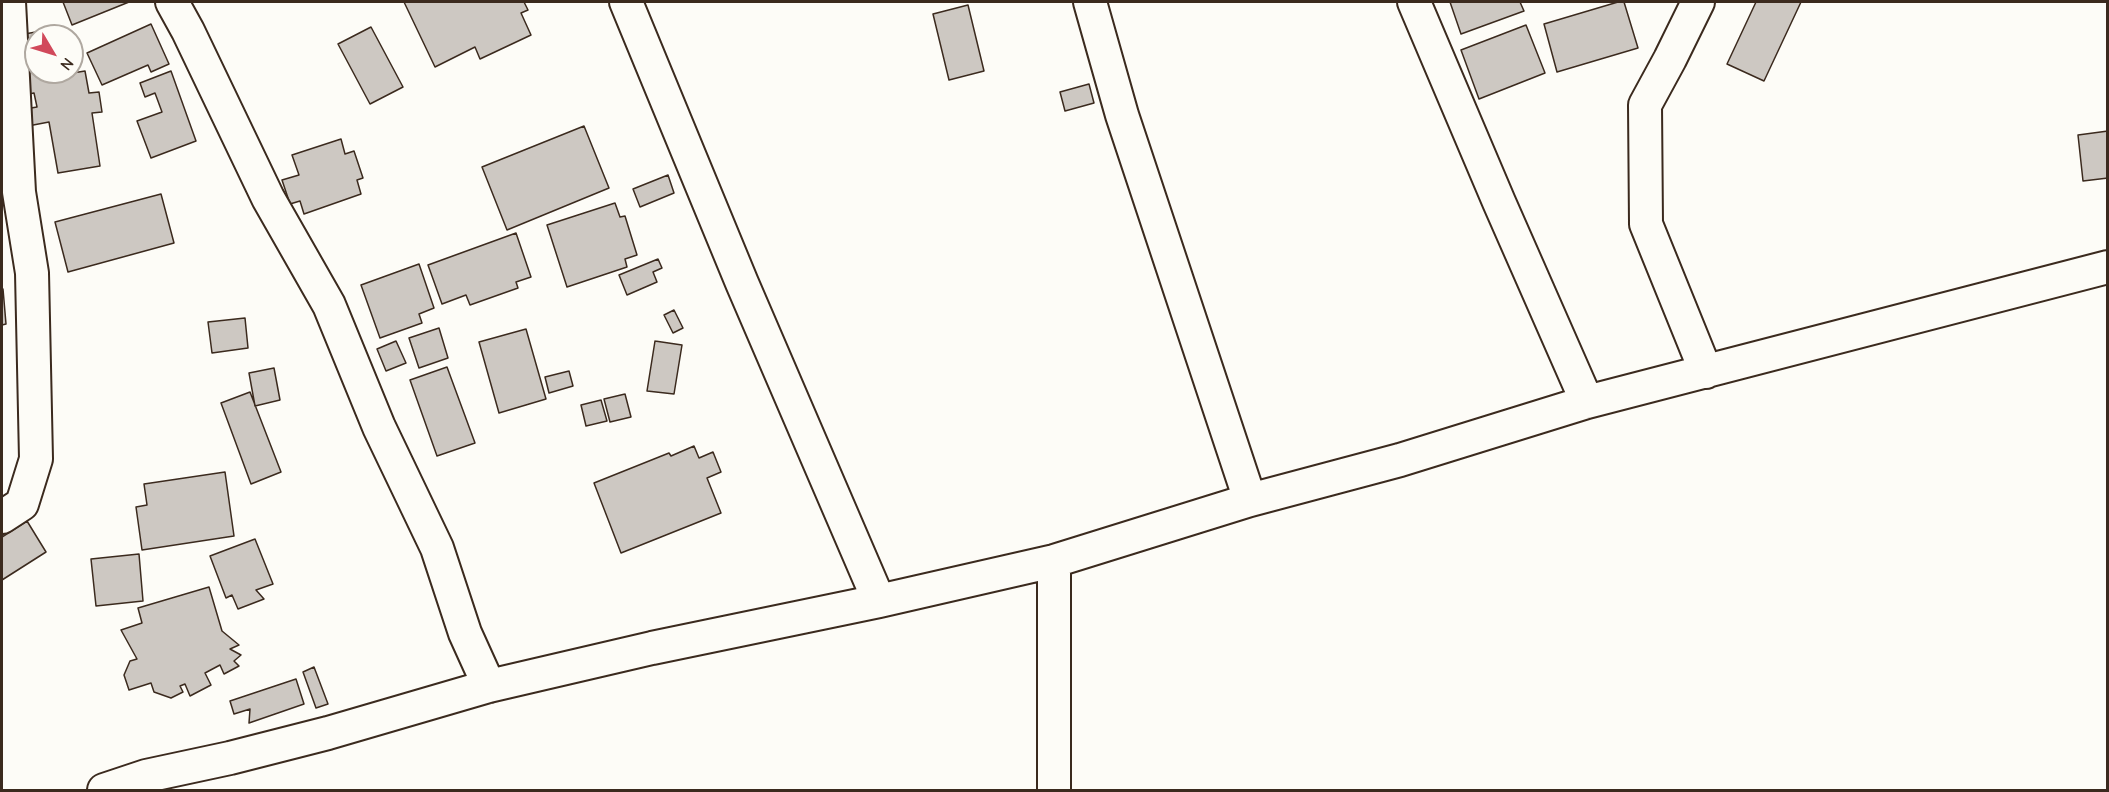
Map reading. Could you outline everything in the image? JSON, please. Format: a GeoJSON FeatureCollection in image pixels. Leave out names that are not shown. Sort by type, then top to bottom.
{"type":"FeatureCollection","features":[{"type":"Feature","properties":{"kind":"street"},"geometry":{"type":"LineString","coordinates":[[2,517],[22,504],[36,459],[32,273],[20,192],[9,2]]}},
{"type":"Feature","properties":{"kind":"street"},"geometry":{"type":"LineString","coordinates":[[172,2],[268,198],[329,304],[379,427],[437,548],[465,633],[489,686]]}},
{"type":"Feature","properties":{"kind":"street"},"geometry":{"type":"LineString","coordinates":[[626,2],[742,283],[879,601]]}},
{"type":"Feature","properties":{"kind":"street"},"geometry":{"type":"LineString","coordinates":[[1090,2],[1122,115],[1250,500]]}},
{"type":"Feature","properties":{"kind":"street"},"geometry":{"type":"LineString","coordinates":[[1414,2],[1587,402]]}},
{"type":"Feature","properties":{"kind":"street"},"geometry":{"type":"LineString","coordinates":[[1698,2],[1645,105],[1646,224],[1706,372]]}},
{"type":"Feature","properties":{"kind":"street"},"geometry":{"type":"LineString","coordinates":[[104,790],[146,776],[328,733],[489,686],[652,648],[879,601],[1054,561],[1250,500],[1400,460],[1587,402],[2108,267]]}},
{"type":"Feature","properties":{"kind":"street"},"geometry":{"type":"LineString","coordinates":[[1054,561],[1054,790]]}},
{"type":"Feature","properties":{"kind":"building"},"geometry":{"type":"Polygon","coordinates":[[[63,2],[129,2],[74,24],[72,24],[63,2]]]}},
{"type":"Feature","properties":{"kind":"building"},"geometry":{"type":"Polygon","coordinates":[[[404,2],[524,2],[528,10],[521,13],[531,35],[480,59],[475,47],[435,67],[404,2]]]}},
{"type":"Feature","properties":{"kind":"building"},"geometry":{"type":"Polygon","coordinates":[[[1450,2],[1520,2],[1524,11],[1461,34],[1450,2]]]}},
{"type":"Feature","properties":{"kind":"building"},"geometry":{"type":"Polygon","coordinates":[[[1624,2],[1638,48],[1557,72],[1544,24],[1624,2]]]}},
{"type":"Feature","properties":{"kind":"building"},"geometry":{"type":"Polygon","coordinates":[[[1756,2],[1801,2],[1764,81],[1727,64],[1756,2]]]}},
{"type":"Feature","properties":{"kind":"building"},"geometry":{"type":"Polygon","coordinates":[[[968,5],[984,71],[949,80],[933,14],[968,5]]]}},
{"type":"Feature","properties":{"kind":"building"},"geometry":{"type":"Polygon","coordinates":[[[151,24],[169,64],[151,72],[148,65],[102,85],[87,53],[151,24]]]}},
{"type":"Feature","properties":{"kind":"building"},"geometry":{"type":"Polygon","coordinates":[[[1526,25],[1545,73],[1479,99],[1461,50],[1526,25]]]}},
{"type":"Feature","properties":{"kind":"building"},"geometry":{"type":"Polygon","coordinates":[[[371,27],[403,87],[370,104],[338,44],[371,27]]]}},
{"type":"Feature","properties":{"kind":"building"},"geometry":{"type":"Polygon","coordinates":[[[24,34],[24,84],[84,84],[85,71],[89,93],[99,92],[102,112],[92,113],[100,166],[58,173],[49,122],[28,126],[25,109],[37,107],[34,93],[24,95],[14,36],[24,34]]]}},
{"type":"Feature","properties":{"kind":"building"},"geometry":{"type":"Polygon","coordinates":[[[171,71],[196,141],[151,158],[137,121],[162,112],[155,93],[145,97],[140,83],[171,71]]]}},
{"type":"Feature","properties":{"kind":"building"},"geometry":{"type":"Polygon","coordinates":[[[1089,84],[1094,103],[1065,111],[1060,92],[1089,84]]]}},
{"type":"Feature","properties":{"kind":"building"},"geometry":{"type":"Polygon","coordinates":[[[584,126],[609,188],[507,230],[482,167],[584,126]]]}},
{"type":"Feature","properties":{"kind":"building"},"geometry":{"type":"Polygon","coordinates":[[[2108,131],[2108,178],[2083,181],[2078,135],[2108,131]]]}},
{"type":"Feature","properties":{"kind":"building"},"geometry":{"type":"Polygon","coordinates":[[[341,139],[345,154],[354,151],[363,178],[357,180],[361,194],[304,214],[300,201],[290,204],[282,180],[299,175],[292,155],[341,139]]]}},
{"type":"Feature","properties":{"kind":"building"},"geometry":{"type":"Polygon","coordinates":[[[668,175],[674,193],[640,207],[633,189],[668,175]]]}},
{"type":"Feature","properties":{"kind":"building"},"geometry":{"type":"Polygon","coordinates":[[[161,194],[174,243],[68,272],[55,222],[161,194]]]}},
{"type":"Feature","properties":{"kind":"building"},"geometry":{"type":"Polygon","coordinates":[[[615,203],[620,217],[625,216],[637,255],[625,259],[627,267],[567,287],[547,225],[615,203]]]}},
{"type":"Feature","properties":{"kind":"building"},"geometry":{"type":"Polygon","coordinates":[[[516,233],[531,277],[516,282],[518,288],[470,305],[466,295],[442,304],[428,265],[516,233]]]}},
{"type":"Feature","properties":{"kind":"building"},"geometry":{"type":"Polygon","coordinates":[[[658,259],[662,268],[653,272],[657,282],[627,295],[619,275],[658,259]]]}},
{"type":"Feature","properties":{"kind":"building"},"geometry":{"type":"Polygon","coordinates":[[[419,264],[434,308],[419,314],[422,323],[380,338],[361,285],[419,264]]]}},
{"type":"Feature","properties":{"kind":"building"},"geometry":{"type":"Polygon","coordinates":[[[2,290],[6,324],[2,325],[2,290]]]}},
{"type":"Feature","properties":{"kind":"building"},"geometry":{"type":"Polygon","coordinates":[[[674,310],[683,328],[673,333],[664,315],[674,310]]]}},
{"type":"Feature","properties":{"kind":"building"},"geometry":{"type":"Polygon","coordinates":[[[245,318],[248,348],[212,353],[208,322],[245,318]]]}},
{"type":"Feature","properties":{"kind":"building"},"geometry":{"type":"Polygon","coordinates":[[[439,328],[448,358],[419,368],[409,338],[439,328]]]}},
{"type":"Feature","properties":{"kind":"building"},"geometry":{"type":"Polygon","coordinates":[[[526,329],[546,399],[499,413],[479,342],[526,329]]]}},
{"type":"Feature","properties":{"kind":"building"},"geometry":{"type":"Polygon","coordinates":[[[396,341],[406,363],[386,371],[377,349],[396,341]]]}},
{"type":"Feature","properties":{"kind":"building"},"geometry":{"type":"Polygon","coordinates":[[[655,341],[682,345],[674,394],[647,391],[655,341]]]}},
{"type":"Feature","properties":{"kind":"building"},"geometry":{"type":"Polygon","coordinates":[[[447,367],[475,443],[437,456],[410,380],[447,367]]]}},
{"type":"Feature","properties":{"kind":"building"},"geometry":{"type":"Polygon","coordinates":[[[274,368],[280,400],[255,406],[249,373],[274,368]]]}},
{"type":"Feature","properties":{"kind":"building"},"geometry":{"type":"Polygon","coordinates":[[[569,371],[573,386],[549,393],[545,377],[569,371]]]}},
{"type":"Feature","properties":{"kind":"building"},"geometry":{"type":"Polygon","coordinates":[[[250,392],[281,472],[251,484],[221,403],[250,392]]]}},
{"type":"Feature","properties":{"kind":"building"},"geometry":{"type":"Polygon","coordinates":[[[625,394],[631,417],[610,422],[604,399],[625,394]]]}},
{"type":"Feature","properties":{"kind":"building"},"geometry":{"type":"Polygon","coordinates":[[[601,400],[607,421],[586,426],[581,405],[601,400]]]}},
{"type":"Feature","properties":{"kind":"building"},"geometry":{"type":"Polygon","coordinates":[[[694,446],[699,458],[713,452],[721,472],[707,478],[721,513],[621,553],[594,483],[669,453],[671,456],[694,446]]]}},
{"type":"Feature","properties":{"kind":"building"},"geometry":{"type":"Polygon","coordinates":[[[225,472],[234,536],[142,550],[136,507],[147,505],[144,484],[225,472]]]}},
{"type":"Feature","properties":{"kind":"building"},"geometry":{"type":"Polygon","coordinates":[[[27,521],[46,552],[2,580],[2,537],[27,521]]]}},
{"type":"Feature","properties":{"kind":"building"},"geometry":{"type":"Polygon","coordinates":[[[255,539],[273,584],[256,590],[264,599],[238,609],[232,595],[226,598],[210,556],[255,539]]]}},
{"type":"Feature","properties":{"kind":"building"},"geometry":{"type":"Polygon","coordinates":[[[139,554],[143,601],[96,606],[91,559],[139,554]]]}},
{"type":"Feature","properties":{"kind":"building"},"geometry":{"type":"Polygon","coordinates":[[[209,587],[222,631],[239,645],[230,649],[241,655],[234,661],[239,666],[224,674],[220,665],[205,673],[211,685],[190,696],[185,684],[180,686],[183,692],[171,698],[154,692],[151,683],[129,690],[124,675],[130,661],[137,659],[121,630],[142,623],[138,608],[209,587]]]}},
{"type":"Feature","properties":{"kind":"building"},"geometry":{"type":"Polygon","coordinates":[[[314,667],[328,704],[316,708],[303,672],[314,667]]]}},
{"type":"Feature","properties":{"kind":"building"},"geometry":{"type":"Polygon","coordinates":[[[296,679],[304,704],[249,723],[250,709],[234,714],[230,701],[296,679]]]}}]}
